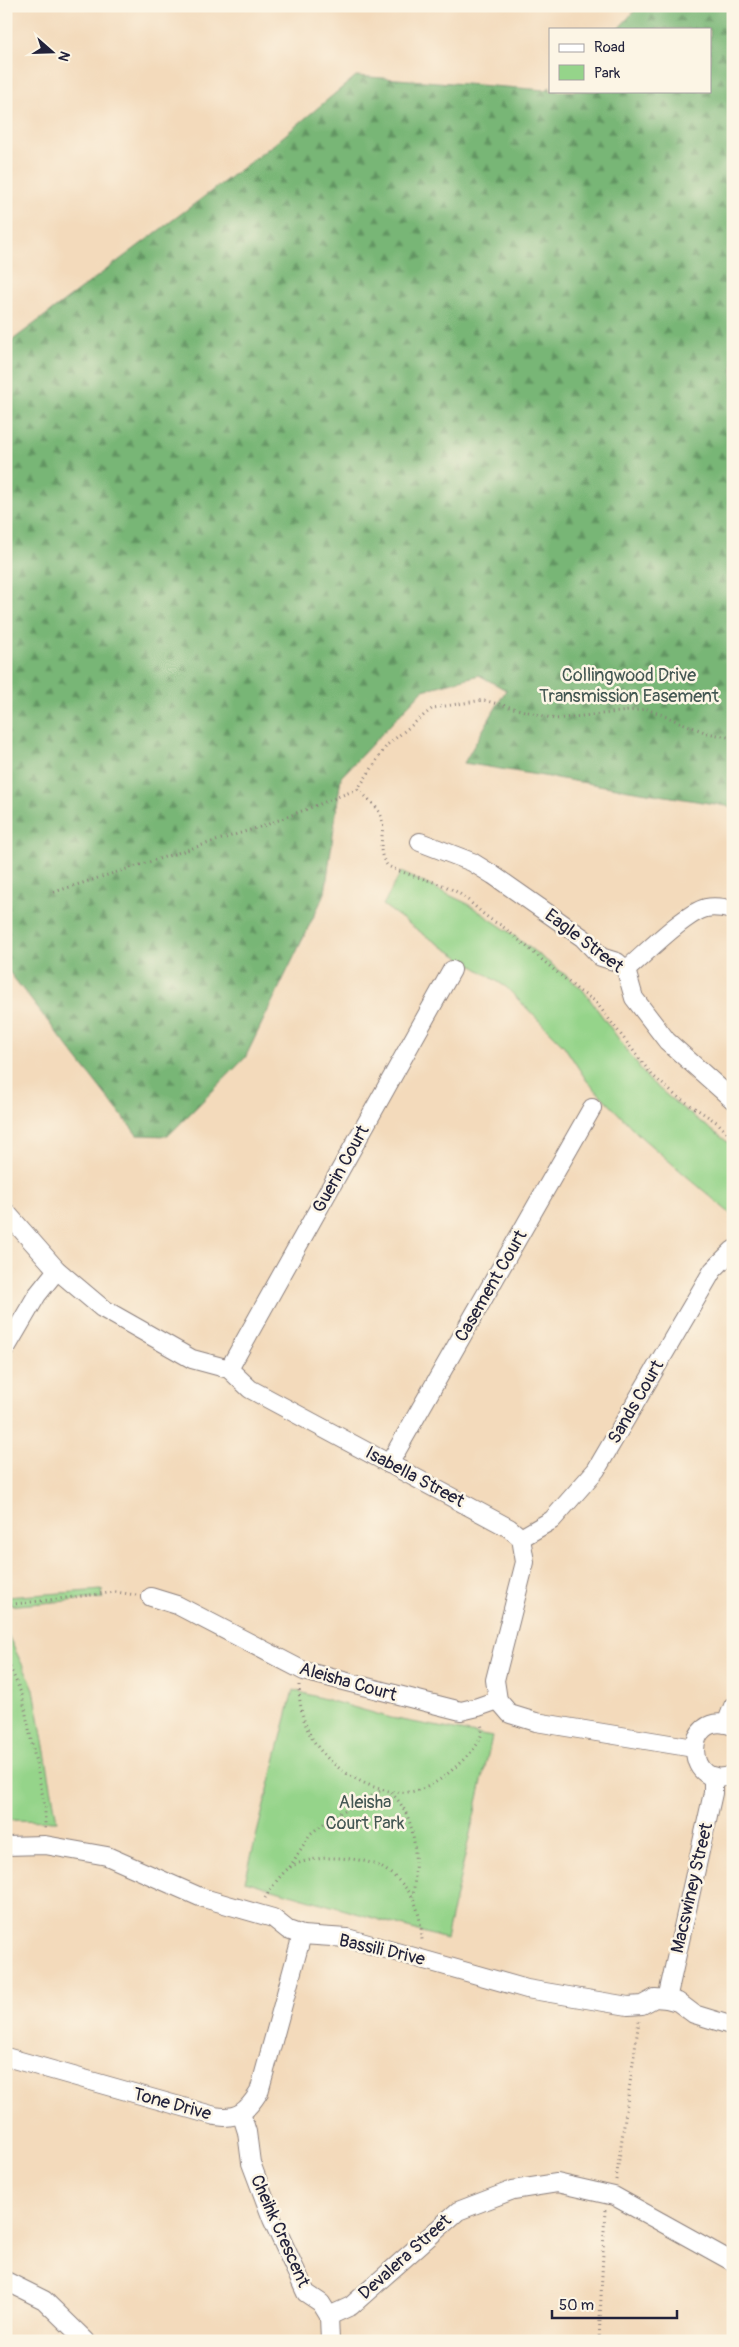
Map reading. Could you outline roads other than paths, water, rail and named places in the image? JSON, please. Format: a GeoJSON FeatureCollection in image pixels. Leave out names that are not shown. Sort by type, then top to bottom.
{"type":"FeatureCollection","features":[{"type":"Feature","properties":{"kind":"street","name":"Eagle Street"},"geometry":{"type":"LineString","coordinates":[[420,842],[472,862],[583,938],[601,957],[617,962],[626,970],[634,998],[667,1041],[733,1100]]}},
{"type":"Feature","properties":{"kind":"street"},"geometry":{"type":"LineString","coordinates":[[626,970],[689,916],[704,909],[717,907],[733,910]]}},
{"type":"Feature","properties":{"kind":"street","name":"Guerin Court"},"geometry":{"type":"LineString","coordinates":[[229,1369],[452,970]]}},
{"type":"Feature","properties":{"kind":"street","name":"Casement Court"},"geometry":{"type":"LineString","coordinates":[[390,1464],[592,1108]]}},
{"type":"Feature","properties":{"kind":"street","name":"Isabella Street"},"geometry":{"type":"LineString","coordinates":[[6,1212],[57,1270],[102,1308],[192,1359],[229,1369],[250,1389],[509,1528],[521,1538]]}},
{"type":"Feature","properties":{"kind":"street","name":"Sands Court"},"geometry":{"type":"LineString","coordinates":[[521,1538],[552,1520],[596,1470],[713,1270],[733,1250]]}},
{"type":"Feature","properties":{"kind":"street"},"geometry":{"type":"LineString","coordinates":[[6,1348],[37,1295],[57,1270]]}},
{"type":"Feature","properties":{"kind":"street"},"geometry":{"type":"LineString","coordinates":[[521,1538],[525,1562],[495,1680],[498,1700],[510,1714],[536,1722],[694,1748]]}},
{"type":"Feature","properties":{"kind":"street","name":"Aleisha Court"},"geometry":{"type":"LineString","coordinates":[[151,1597],[177,1605],[304,1671],[461,1711],[498,1700]]}},
{"type":"Feature","properties":{"kind":"street"},"geometry":{"type":"LineString","coordinates":[[733,1706],[729,1725],[717,1723],[701,1732],[694,1748],[698,1766],[713,1776],[721,1777],[733,1774]]}},
{"type":"Feature","properties":{"kind":"street","name":"Macswiney Street"},"geometry":{"type":"LineString","coordinates":[[666,1999],[713,1794],[713,1776]]}},
{"type":"Feature","properties":{"kind":"street","name":"Bassili Drive"},"geometry":{"type":"LineString","coordinates":[[6,1846],[45,1845],[107,1856],[200,1897],[273,1918],[288,1930],[302,1936],[347,1938],[527,1989],[628,2006],[642,2005],[655,1998],[666,1999]]}},
{"type":"Feature","properties":{"kind":"street"},"geometry":{"type":"LineString","coordinates":[[241,2113],[251,2106],[259,2092],[302,1936]]}},
{"type":"Feature","properties":{"kind":"street"},"geometry":{"type":"LineString","coordinates":[[666,1999],[678,2002],[694,2014],[733,2026]]}},
{"type":"Feature","properties":{"kind":"street","name":"Tone Drive"},"geometry":{"type":"LineString","coordinates":[[6,2057],[215,2116],[228,2118],[241,2113]]}},
{"type":"Feature","properties":{"kind":"street","name":"Cheihk Crescent"},"geometry":{"type":"LineString","coordinates":[[241,2113],[247,2132],[251,2163],[272,2218],[306,2292],[321,2303],[329,2316]]}},
{"type":"Feature","properties":{"kind":"street","name":"Devalera Street"},"geometry":{"type":"LineString","coordinates":[[329,2316],[350,2306],[458,2211],[513,2190],[557,2183],[609,2195],[733,2262]]}},
{"type":"Feature","properties":{"kind":"street"},"geometry":{"type":"LineString","coordinates":[[6,2281],[44,2300],[86,2341]]}},
{"type":"Feature","properties":{"kind":"street"},"geometry":{"type":"LineString","coordinates":[[329,2316],[330,2341]]}},
{"type":"Feature","properties":{"kind":"park label","name":"Collingwood Drive Transmission Easement"},"geometry":{"type":"Point","coordinates":[629,685]}},
{"type":"Feature","properties":{"kind":"park label","name":"Aleisha Court Park"},"geometry":{"type":"Point","coordinates":[365,1812]}}]}
